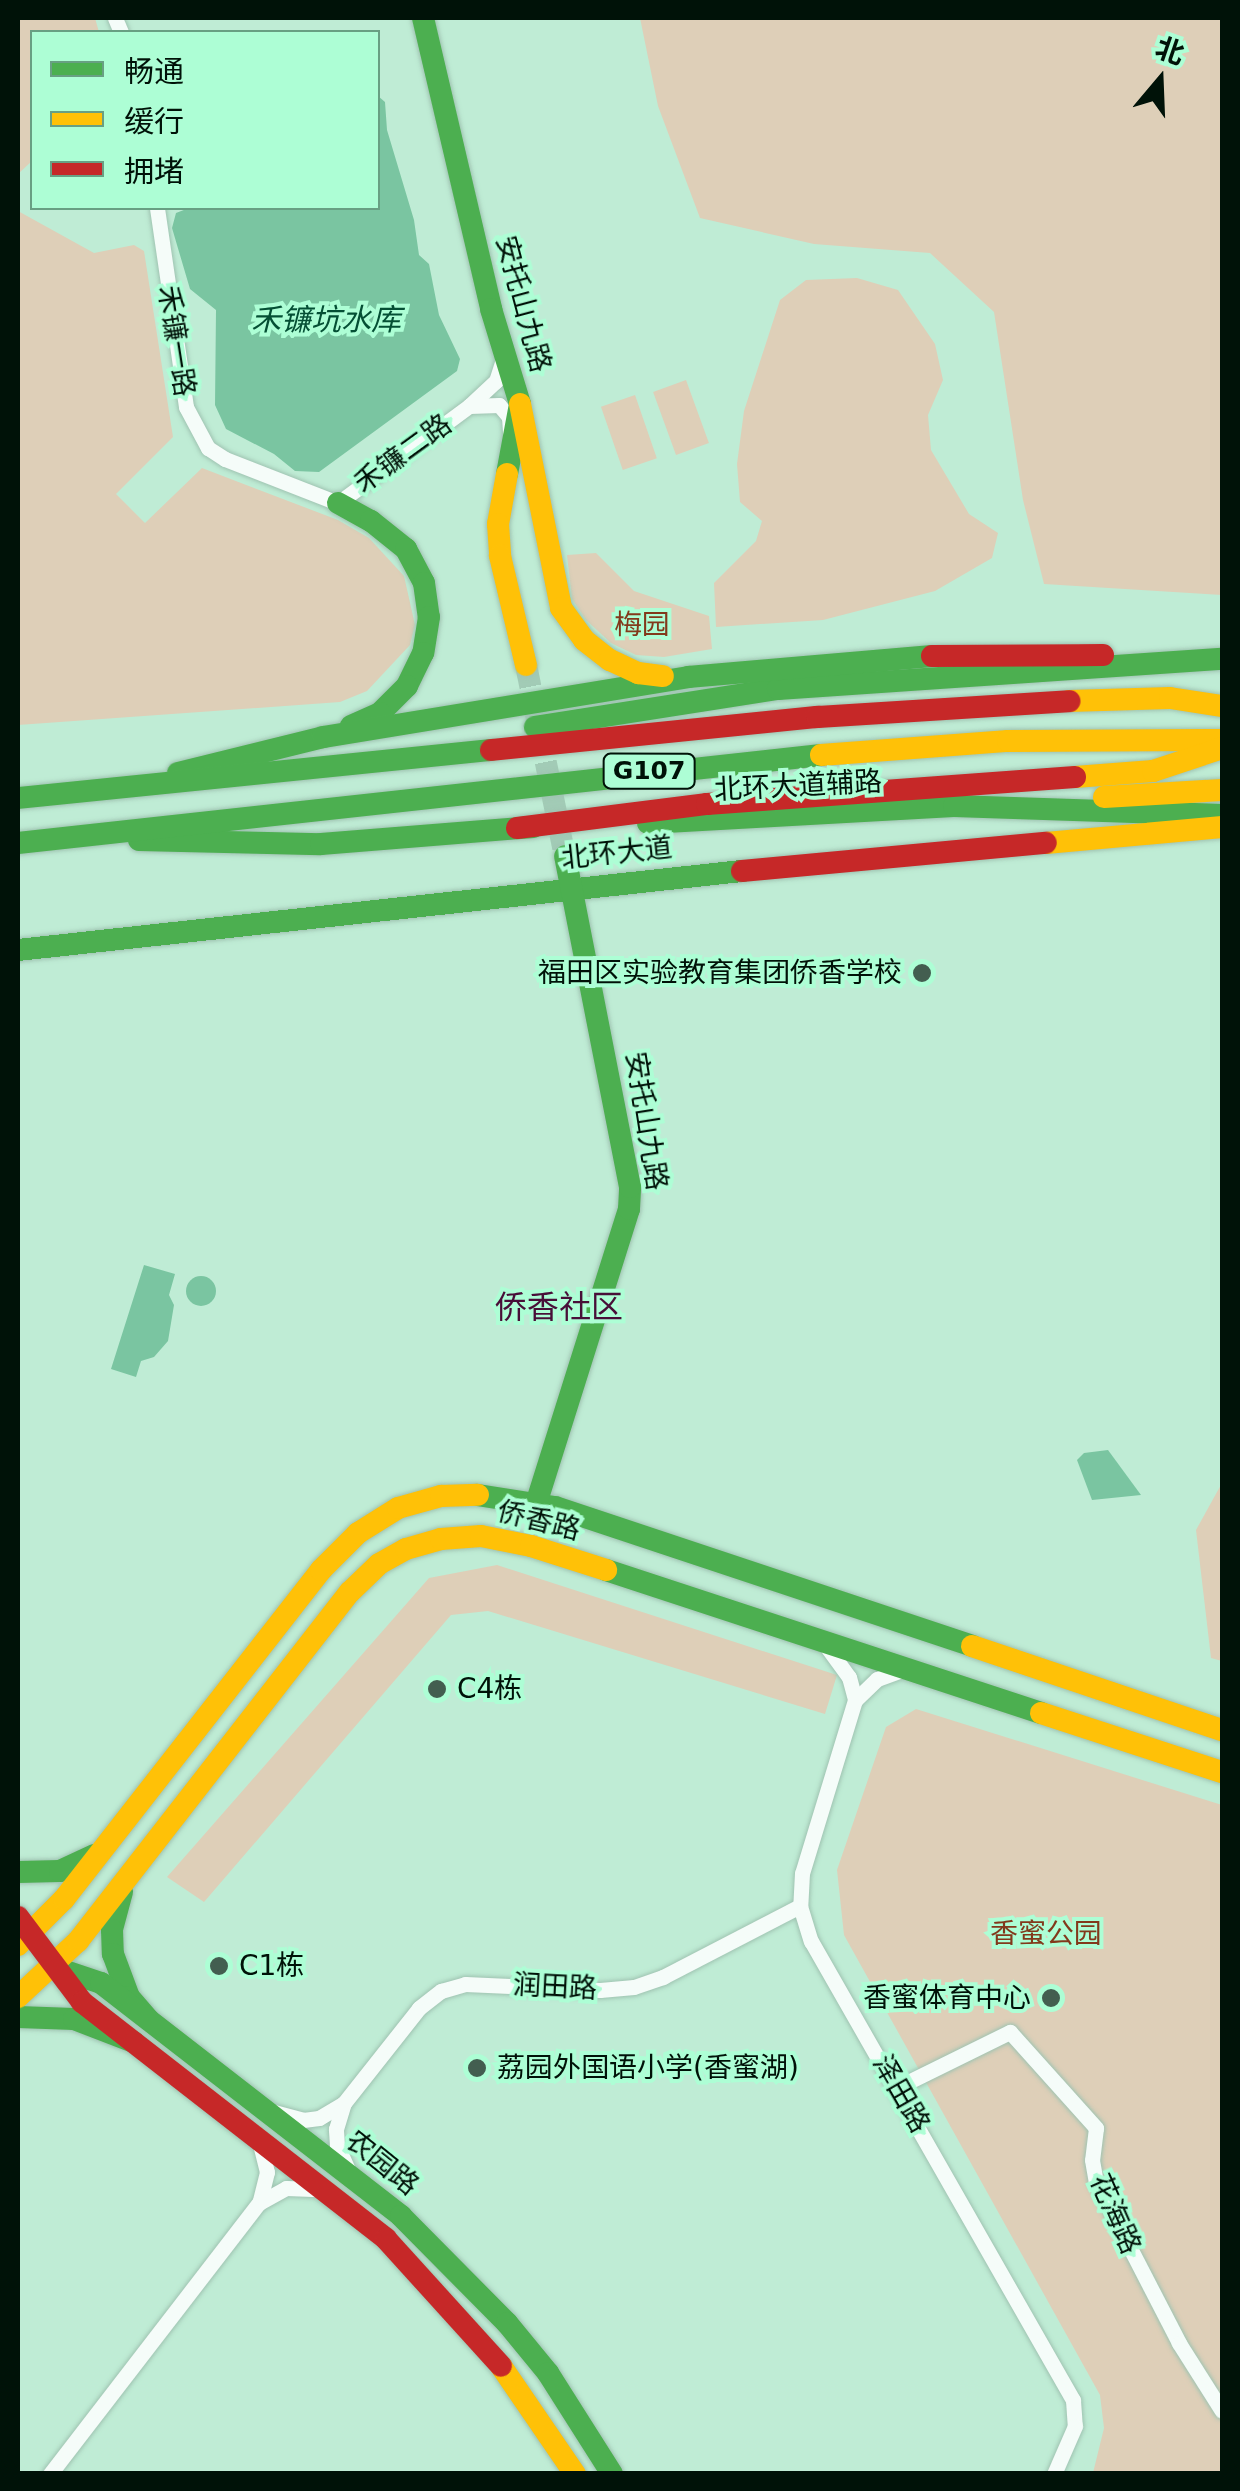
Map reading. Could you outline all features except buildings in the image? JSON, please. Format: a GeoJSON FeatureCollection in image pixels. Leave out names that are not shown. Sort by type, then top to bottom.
{"type":"FeatureCollection","features":[{"type":"Feature","properties":{"kind":"main road","name":"安托山九路"},"geometry":{"type":"LineString","coordinates":[[423,18],[504,356],[520,404],[498,524],[500,556],[526,665]]}},
{"type":"Feature","properties":{"kind":"main road"},"geometry":{"type":"LineString","coordinates":[[520,404],[555,583],[570,622],[598,652],[625,669],[688,677]]}},
{"type":"Feature","properties":{"kind":"main road"},"geometry":{"type":"LineString","coordinates":[[323,737],[372,718],[407,686],[422,653],[429,617],[424,583],[406,549],[392,535],[338,502]]}},
{"type":"Feature","properties":{"kind":"main road"},"geometry":{"type":"LineString","coordinates":[[152,783],[210,763],[323,737],[688,677],[890,656],[1028,653],[1222,659]]}},
{"type":"Feature","properties":{"kind":"main road"},"geometry":{"type":"LineString","coordinates":[[321,766],[494,732],[844,683],[1222,659]]}},
{"type":"Feature","properties":{"kind":"main road","name":"G107"},"geometry":{"type":"LineString","coordinates":[[18,798],[979,706],[1170,698],[1222,706]]}},
{"type":"Feature","properties":{"kind":"main road","name":"G107"},"geometry":{"type":"LineString","coordinates":[[18,843],[753,760],[1008,741],[1222,740]]}},
{"type":"Feature","properties":{"kind":"main road"},"geometry":{"type":"LineString","coordinates":[[517,828],[707,804],[1153,771],[1222,748]]}},
{"type":"Feature","properties":{"kind":"main road"},"geometry":{"type":"LineString","coordinates":[[954,806],[1222,790]]}},
{"type":"Feature","properties":{"kind":"main road","name":"北环大道辅路"},"geometry":{"type":"LineString","coordinates":[[78,837],[321,844],[517,828],[740,820],[954,806],[1222,815]]}},
{"type":"Feature","properties":{"kind":"main road","name":"北环大道"},"geometry":{"type":"LineString","coordinates":[[18,950],[572,887],[1222,828]]}},
{"type":"Feature","properties":{"kind":"main road","name":"安托山九路"},"geometry":{"type":"LineString","coordinates":[[536,1504],[630,1209],[630,1187],[566,856]]}},
{"type":"Feature","properties":{"kind":"main road","name":"侨香路"},"geometry":{"type":"LineString","coordinates":[[21,1932],[103,1850],[321,1570],[358,1533],[398,1508],[441,1496],[478,1494],[536,1504],[1222,1730]]}},
{"type":"Feature","properties":{"kind":"main road","name":"侨香路"},"geometry":{"type":"LineString","coordinates":[[18,1997],[53,1967],[126,1882],[350,1592],[379,1564],[406,1549],[441,1539],[481,1536],[530,1546],[1222,1772]]}},
{"type":"Feature","properties":{"kind":"main road"},"geometry":{"type":"LineString","coordinates":[[850,1649],[863,1613]]}},
{"type":"Feature","properties":{"kind":"main road"},"geometry":{"type":"LineString","coordinates":[[903,1666],[908,1628]]}},
{"type":"Feature","properties":{"kind":"main road"},"geometry":{"type":"LineString","coordinates":[[18,1872],[60,1871],[103,1850]]}},
{"type":"Feature","properties":{"kind":"main road"},"geometry":{"type":"LineString","coordinates":[[126,1882],[116,1908],[113,1954],[129,1997],[149,2020]]}},
{"type":"Feature","properties":{"kind":"main road","name":"农园路"},"geometry":{"type":"LineString","coordinates":[[21,1932],[82,2002],[386,2239],[492,2353],[575,2474]]}},
{"type":"Feature","properties":{"kind":"main road","name":"农园路"},"geometry":{"type":"LineString","coordinates":[[53,1967],[101,1983],[401,2216],[507,2323],[548,2373],[612,2474]]}},
{"type":"Feature","properties":{"kind":"main road"},"geometry":{"type":"LineString","coordinates":[[18,2017],[74,2019],[134,2042]]}},
{"type":"Feature","properties":{"kind":"street","name":"禾镰一路"},"geometry":{"type":"LineString","coordinates":[[157,210],[186,407],[200,437],[224,459],[338,502]]}},
{"type":"Feature","properties":{"kind":"street","name":"禾镰二路"},"geometry":{"type":"LineString","coordinates":[[338,502],[469,406],[496,381],[504,356]]}},
{"type":"Feature","properties":{"kind":"street","name":"禾镰二路"},"geometry":{"type":"LineString","coordinates":[[469,406],[490,403],[505,410],[511,444]]}},
{"type":"Feature","properties":{"kind":"street"},"geometry":{"type":"LineString","coordinates":[[810,1636],[840,1662],[855,1700],[878,1678],[903,1666]]}},
{"type":"Feature","properties":{"kind":"street","name":"泽田路"},"geometry":{"type":"LineString","coordinates":[[855,1700],[802,1873],[800,1906],[812,1941],[1073,2400],[1075,2426],[1054,2474]]}},
{"type":"Feature","properties":{"kind":"street","name":"润田路"},"geometry":{"type":"LineString","coordinates":[[344,2103],[419,2008],[441,1992],[465,1984],[600,1990],[634,1987],[663,1978],[800,1906]]}},
{"type":"Feature","properties":{"kind":"street","name":"花海路"},"geometry":{"type":"LineString","coordinates":[[898,2087],[1010,2032],[1096,2128],[1092,2160],[1096,2182],[1179,2343],[1222,2411]]}},
{"type":"Feature","properties":{"kind":"street"},"geometry":{"type":"LineString","coordinates":[[261,2106],[303,2120],[320,2118],[344,2103]]}},
{"type":"Feature","properties":{"kind":"street"},"geometry":{"type":"LineString","coordinates":[[344,2103],[336,2145],[352,2176]]}},
{"type":"Feature","properties":{"kind":"street"},"geometry":{"type":"LineString","coordinates":[[50,2474],[259,2203],[267,2172],[258,2137]]}},
{"type":"Feature","properties":{"kind":"street"},"geometry":{"type":"LineString","coordinates":[[259,2203],[286,2188],[329,2191]]}},
{"type":"Feature","properties":{"kind":"green space"},"geometry":{"type":"Polygon","coordinates":[[[18,18],[95,18],[98,30],[30,30],[30,163],[18,174],[18,18]]]}},
{"type":"Feature","properties":{"kind":"green space"},"geometry":{"type":"Polygon","coordinates":[[[640,18],[1222,18],[1222,595],[1044,584],[1023,500],[994,312],[930,253],[814,244],[700,218],[658,106],[640,18]]]}},
{"type":"Feature","properties":{"kind":"green space"},"geometry":{"type":"Polygon","coordinates":[[[18,211],[94,253],[134,245],[144,251],[173,437],[116,494],[145,523],[202,468],[338,520],[369,538],[404,576],[415,625],[410,645],[367,691],[340,702],[18,725],[18,211]]]}},
{"type":"Feature","properties":{"kind":"green space"},"geometry":{"type":"Polygon","coordinates":[[[857,278],[898,290],[935,344],[943,380],[928,415],[931,450],[969,514],[998,533],[992,558],[935,591],[823,620],[716,627],[714,583],[756,541],[762,521],[740,502],[737,464],[744,411],[780,300],[806,280],[857,278]]]}},
{"type":"Feature","properties":{"kind":"green space"},"geometry":{"type":"Polygon","coordinates":[[[686,380],[709,443],[676,455],[653,392],[686,380]]]}},
{"type":"Feature","properties":{"kind":"green space"},"geometry":{"type":"Polygon","coordinates":[[[635,395],[657,458],[623,470],[601,407],[635,395]]]}},
{"type":"Feature","properties":{"kind":"green space","name":"梅园"},"geometry":{"type":"Polygon","coordinates":[[[596,553],[634,591],[709,616],[712,649],[664,657],[636,655],[611,643],[586,620],[572,599],[567,555],[596,553]]]}},
{"type":"Feature","properties":{"kind":"green space"},"geometry":{"type":"Polygon","coordinates":[[[1222,1483],[1222,1661],[1211,1658],[1196,1530],[1222,1483]]]}},
{"type":"Feature","properties":{"kind":"green space"},"geometry":{"type":"Polygon","coordinates":[[[497,1565],[837,1675],[825,1714],[488,1611],[451,1615],[204,1902],[167,1877],[429,1578],[497,1565]]]}},
{"type":"Feature","properties":{"kind":"green space","name":"香蜜公园"},"geometry":{"type":"Polygon","coordinates":[[[916,1709],[1222,1805],[1222,2473],[1093,2473],[1104,2428],[1100,2395],[844,1935],[837,1870],[886,1727],[916,1709]]]}},
{"type":"Feature","properties":{"kind":"water","name":"禾镰坑水库"},"geometry":{"type":"Polygon","coordinates":[[[380,98],[385,102],[387,130],[414,220],[419,255],[429,264],[439,315],[460,359],[457,371],[319,472],[295,471],[274,454],[226,429],[215,405],[216,310],[190,289],[172,228],[176,213],[380,210],[380,98]]]}},
{"type":"Feature","properties":{"kind":"water"},"geometry":{"type":"Polygon","coordinates":[[[144,1265],[175,1274],[169,1295],[174,1305],[168,1341],[154,1357],[141,1361],[136,1377],[111,1369],[144,1265]]]}},
{"type":"Feature","properties":{"kind":"water"},"geometry":{"type":"Polygon","coordinates":[[[201,1276],[215,1285],[216,1291],[207,1305],[201,1306],[187,1297],[186,1291],[195,1277],[201,1276]]]}},
{"type":"Feature","properties":{"kind":"water"},"geometry":{"type":"Polygon","coordinates":[[[1108,1450],[1141,1495],[1092,1500],[1077,1460],[1084,1453],[1108,1450]]]}},
{"type":"Feature","properties":{"kind":"tunnel"},"geometry":{"type":"LineString","coordinates":[[526,665],[565,856]]}},
{"type":"Feature","properties":{"kind":"traffic: fast"},"geometry":{"type":"LineString","coordinates":[[423,18],[491,309],[520,404],[507,474]]}},
{"type":"Feature","properties":{"kind":"traffic: fast"},"geometry":{"type":"LineString","coordinates":[[338,503],[371,521],[406,549],[424,583],[429,617],[423,653],[407,686],[380,713],[351,726]]}},
{"type":"Feature","properties":{"kind":"traffic: fast"},"geometry":{"type":"LineString","coordinates":[[178,773],[323,737],[688,677],[932,656]]}},
{"type":"Feature","properties":{"kind":"traffic: fast"},"geometry":{"type":"LineString","coordinates":[[535,727],[778,689],[1222,659]]}},
{"type":"Feature","properties":{"kind":"traffic: fast"},"geometry":{"type":"LineString","coordinates":[[18,798],[491,750]]}},
{"type":"Feature","properties":{"kind":"traffic: fast"},"geometry":{"type":"LineString","coordinates":[[18,843],[821,755]]}},
{"type":"Feature","properties":{"kind":"traffic: fast"},"geometry":{"type":"LineString","coordinates":[[648,823],[954,806],[1222,815]]}},
{"type":"Feature","properties":{"kind":"traffic: fast"},"geometry":{"type":"LineString","coordinates":[[139,840],[321,844],[533,827]]}},
{"type":"Feature","properties":{"kind":"traffic: fast"},"geometry":{"type":"LineString","coordinates":[[536,1504],[629,1209],[630,1187],[565,856]]}},
{"type":"Feature","properties":{"kind":"traffic: fast"},"geometry":{"type":"LineString","coordinates":[[18,950],[742,871]]}},
{"type":"Feature","properties":{"kind":"traffic: fast"},"geometry":{"type":"LineString","coordinates":[[478,1495],[555,1507],[972,1646]]}},
{"type":"Feature","properties":{"kind":"traffic: fast"},"geometry":{"type":"LineString","coordinates":[[606,1570],[1041,1713]]}},
{"type":"Feature","properties":{"kind":"traffic: fast"},"geometry":{"type":"LineString","coordinates":[[18,1872],[60,1871],[94,1855]]}},
{"type":"Feature","properties":{"kind":"traffic: fast"},"geometry":{"type":"LineString","coordinates":[[122,1892],[112,1930],[113,1954],[129,1997],[149,2020]]}},
{"type":"Feature","properties":{"kind":"traffic: fast"},"geometry":{"type":"LineString","coordinates":[[53,1967],[101,1983],[401,2216],[507,2323],[548,2373],[612,2474]]}},
{"type":"Feature","properties":{"kind":"traffic: fast"},"geometry":{"type":"LineString","coordinates":[[18,2017],[74,2019],[134,2042]]}},
{"type":"Feature","properties":{"kind":"traffic: slow"},"geometry":{"type":"LineString","coordinates":[[520,404],[561,608],[584,640],[610,660],[638,673],[663,676]]}},
{"type":"Feature","properties":{"kind":"traffic: slow"},"geometry":{"type":"LineString","coordinates":[[507,474],[498,524],[500,556],[526,665]]}},
{"type":"Feature","properties":{"kind":"traffic: slow"},"geometry":{"type":"LineString","coordinates":[[1069,701],[1170,698],[1222,706]]}},
{"type":"Feature","properties":{"kind":"traffic: slow"},"geometry":{"type":"LineString","coordinates":[[821,755],[1008,741],[1222,740]]}},
{"type":"Feature","properties":{"kind":"traffic: slow"},"geometry":{"type":"LineString","coordinates":[[1075,777],[1153,771],[1222,748]]}},
{"type":"Feature","properties":{"kind":"traffic: slow"},"geometry":{"type":"LineString","coordinates":[[1104,797],[1222,790]]}},
{"type":"Feature","properties":{"kind":"traffic: slow"},"geometry":{"type":"LineString","coordinates":[[1046,843],[1222,827]]}},
{"type":"Feature","properties":{"kind":"traffic: slow"},"geometry":{"type":"LineString","coordinates":[[18,1945],[64,1899],[321,1570],[358,1533],[398,1508],[441,1496],[478,1495]]}},
{"type":"Feature","properties":{"kind":"traffic: slow"},"geometry":{"type":"LineString","coordinates":[[18,1997],[78,1941],[350,1592],[379,1564],[406,1549],[441,1539],[481,1536],[531,1546],[606,1570]]}},
{"type":"Feature","properties":{"kind":"traffic: slow"},"geometry":{"type":"LineString","coordinates":[[972,1646],[1222,1730]]}},
{"type":"Feature","properties":{"kind":"traffic: slow"},"geometry":{"type":"LineString","coordinates":[[1041,1713],[1222,1772]]}},
{"type":"Feature","properties":{"kind":"traffic: slow"},"geometry":{"type":"LineString","coordinates":[[501,2366],[575,2474]]}},
{"type":"Feature","properties":{"kind":"traffic: jam"},"geometry":{"type":"LineString","coordinates":[[932,656],[1103,655]]}},
{"type":"Feature","properties":{"kind":"traffic: jam"},"geometry":{"type":"LineString","coordinates":[[491,750],[817,717],[1069,701]]}},
{"type":"Feature","properties":{"kind":"traffic: jam"},"geometry":{"type":"LineString","coordinates":[[517,828],[707,804],[1075,777]]}},
{"type":"Feature","properties":{"kind":"traffic: jam"},"geometry":{"type":"LineString","coordinates":[[742,871],[1046,843]]}},
{"type":"Feature","properties":{"kind":"traffic: jam"},"geometry":{"type":"LineString","coordinates":[[18,1917],[82,2002],[386,2239],[501,2366]]}},
{"type":"Feature","properties":{"kind":"place","name":"福田区实验教育集团侨香学校"},"geometry":{"type":"Point","coordinates":[922,973]}},
{"type":"Feature","properties":{"kind":"place","name":"C4栋"},"geometry":{"type":"Point","coordinates":[437,1689]}},
{"type":"Feature","properties":{"kind":"place","name":"C1栋"},"geometry":{"type":"Point","coordinates":[219,1966]}},
{"type":"Feature","properties":{"kind":"place","name":"香蜜体育中心"},"geometry":{"type":"Point","coordinates":[1051,1998]}},
{"type":"Feature","properties":{"kind":"place","name":"荔园外国语小学(香蜜湖)"},"geometry":{"type":"Point","coordinates":[477,2068]}},
{"type":"Feature","properties":{"kind":"district","name":"侨香社区"},"geometry":{"type":"Point","coordinates":[559,1307]}}]}
